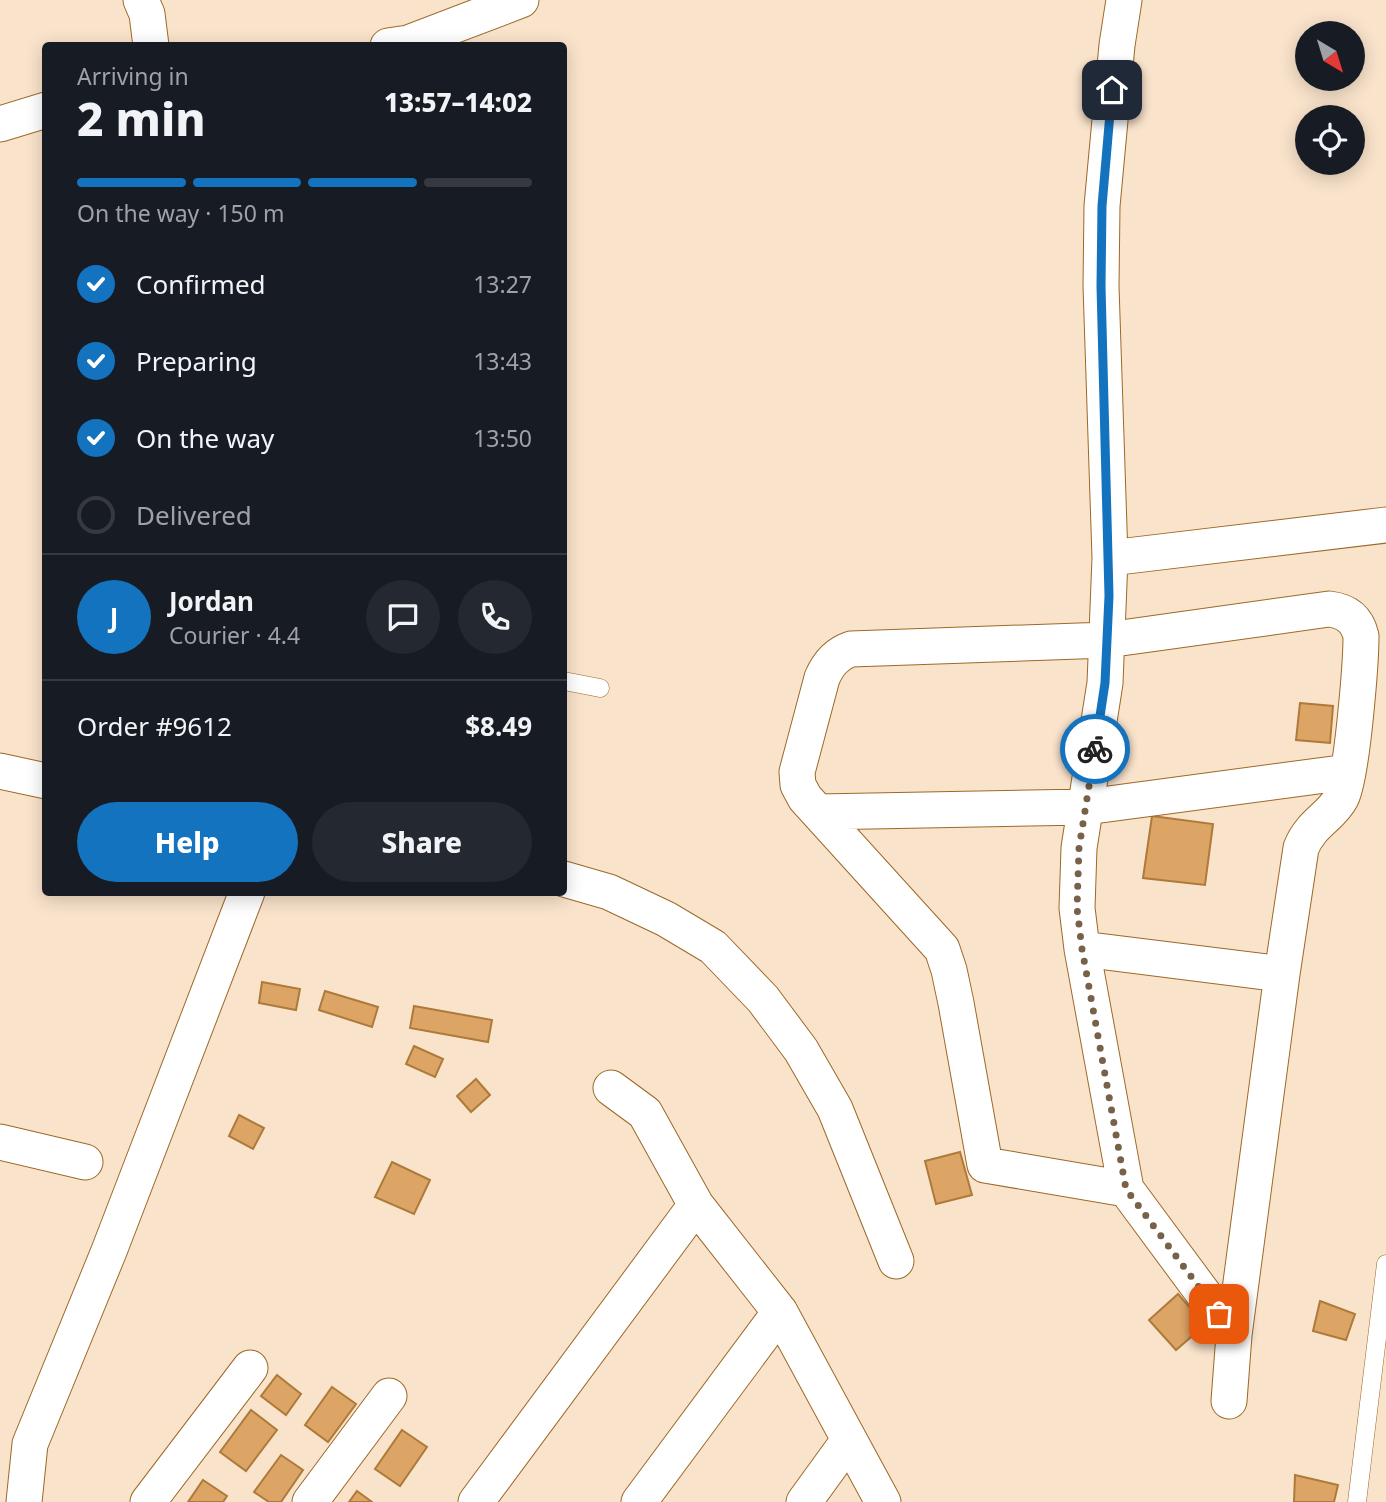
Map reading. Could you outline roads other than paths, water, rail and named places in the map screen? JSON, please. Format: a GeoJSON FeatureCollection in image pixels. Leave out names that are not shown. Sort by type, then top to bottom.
{"type":"FeatureCollection","features":[{"type":"Feature","properties":{"kind":"street"},"geometry":{"type":"LineString","coordinates":[[141,0],[147,14],[150,42]]}},
{"type":"Feature","properties":{"kind":"street"},"geometry":{"type":"LineString","coordinates":[[411,42],[521,0]]}},
{"type":"Feature","properties":{"kind":"street"},"geometry":{"type":"LineString","coordinates":[[1124,0],[1117,45],[1102,206],[1101,286],[1110,558],[1105,683],[1079,848],[1077,908],[1082,949],[1126,1189],[1234,1335]]}},
{"type":"Feature","properties":{"kind":"street"},"geometry":{"type":"LineString","coordinates":[[0,124],[42,111]]}},
{"type":"Feature","properties":{"kind":"street"},"geometry":{"type":"LineString","coordinates":[[1110,558],[1386,525]]}},
{"type":"Feature","properties":{"kind":"street"},"geometry":{"type":"LineString","coordinates":[[1126,1189],[985,1165],[956,1003],[942,949],[818,812],[797,785],[797,772],[826,667],[841,652],[851,649],[1107,640],[1329,609],[1346,614],[1359,626],[1361,646],[1348,772],[1342,797],[1306,835],[1301,848],[1234,1335],[1229,1401]]}},
{"type":"Feature","properties":{"kind":"street"},"geometry":{"type":"LineString","coordinates":[[0,771],[42,780]]}},
{"type":"Feature","properties":{"kind":"street"},"geometry":{"type":"LineString","coordinates":[[818,812],[1086,807],[1348,772]]}},
{"type":"Feature","properties":{"kind":"street"},"geometry":{"type":"LineString","coordinates":[[567,879],[609,892],[666,919],[713,947],[762,999],[801,1050],[835,1109],[896,1261]]}},
{"type":"Feature","properties":{"kind":"street"},"geometry":{"type":"LineString","coordinates":[[24,1502],[30,1444],[114,1238],[245,896]]}},
{"type":"Feature","properties":{"kind":"street"},"geometry":{"type":"LineString","coordinates":[[1082,949],[1282,974]]}},
{"type":"Feature","properties":{"kind":"street"},"geometry":{"type":"LineString","coordinates":[[611,1088],[645,1112],[696,1206],[780,1312],[883,1502]]}},
{"type":"Feature","properties":{"kind":"street"},"geometry":{"type":"LineString","coordinates":[[0,1142],[85,1162]]}},
{"type":"Feature","properties":{"kind":"street"},"geometry":{"type":"LineString","coordinates":[[475,1502],[696,1206]]}},
{"type":"Feature","properties":{"kind":"street"},"geometry":{"type":"LineString","coordinates":[[639,1502],[780,1312]]}},
{"type":"Feature","properties":{"kind":"street"},"geometry":{"type":"LineString","coordinates":[[148,1502],[250,1368]]}},
{"type":"Feature","properties":{"kind":"street"},"geometry":{"type":"LineString","coordinates":[[310,1502],[389,1396]]}},
{"type":"Feature","properties":{"kind":"street"},"geometry":{"type":"LineString","coordinates":[[804,1502],[849,1440]]}},
{"type":"Feature","properties":{"kind":"lane"},"geometry":{"type":"LineString","coordinates":[[567,682],[600,688]]}},
{"type":"Feature","properties":{"kind":"lane"},"geometry":{"type":"LineString","coordinates":[[1357,1502],[1386,1264]]}}]}
